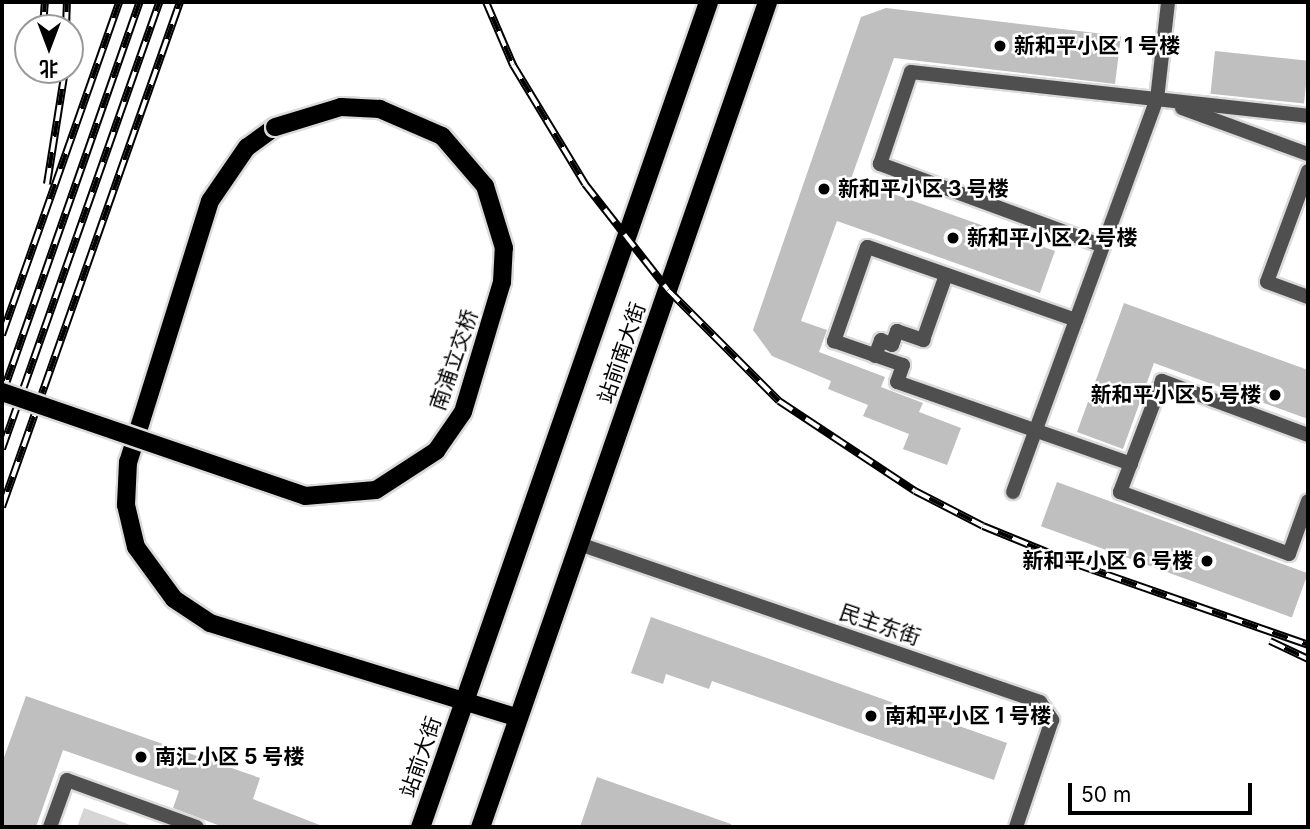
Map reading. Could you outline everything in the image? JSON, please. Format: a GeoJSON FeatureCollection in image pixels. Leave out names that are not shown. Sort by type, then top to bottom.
{"type":"FeatureCollection","features":[{"type":"Feature","properties":{"kind":"highway","name":"站前南大街"},"geometry":{"type":"LineString","coordinates":[[464,701],[708,2]]}},
{"type":"Feature","properties":{"kind":"highway","name":"站前南大街"},"geometry":{"type":"LineString","coordinates":[[518,718],[767,2]]}},
{"type":"Feature","properties":{"kind":"highway","name":"站前大街"},"geometry":{"type":"LineString","coordinates":[[420,827],[464,701]]}},
{"type":"Feature","properties":{"kind":"highway"},"geometry":{"type":"LineString","coordinates":[[480,827],[518,718]]}},
{"type":"Feature","properties":{"kind":"main road","name":"南浦立交桥"},"geometry":{"type":"LineString","coordinates":[[2,392],[304,496],[376,490],[436,451],[463,412],[502,282],[504,248],[485,186],[442,136],[380,109],[341,107],[275,127],[247,147],[210,201],[128,462],[130,526],[159,584],[210,623],[518,718]]}},
{"type":"Feature","properties":{"kind":"street"},"geometry":{"type":"LineString","coordinates":[[1013,492],[1157,99],[1168,2]]}},
{"type":"Feature","properties":{"kind":"street"},"geometry":{"type":"LineString","coordinates":[[1103,246],[880,164],[911,72],[1308,116]]}},
{"type":"Feature","properties":{"kind":"street"},"geometry":{"type":"LineString","coordinates":[[1157,99],[1308,154]]}},
{"type":"Feature","properties":{"kind":"street"},"geometry":{"type":"LineString","coordinates":[[1308,171],[1267,282],[1308,297]]}},
{"type":"Feature","properties":{"kind":"street"},"geometry":{"type":"LineString","coordinates":[[1076,320],[867,247],[834,341],[903,365],[897,382],[1131,464]]}},
{"type":"Feature","properties":{"kind":"street"},"geometry":{"type":"LineString","coordinates":[[875,356],[881,340],[892,345],[897,331],[923,340],[946,275]]}},
{"type":"Feature","properties":{"kind":"street"},"geometry":{"type":"LineString","coordinates":[[1308,435],[1161,381],[1120,492],[1289,554],[1308,501]]}},
{"type":"Feature","properties":{"kind":"street","name":"民主东街"},"geometry":{"type":"LineString","coordinates":[[579,544],[1040,702],[1052,720],[1016,827]]}},
{"type":"Feature","properties":{"kind":"street"},"geometry":{"type":"LineString","coordinates":[[50,827],[67,780],[197,827]]}},
{"type":"Feature","properties":{"kind":"shaded area"},"geometry":{"type":"Polygon","coordinates":[[[84,808],[136,827],[77,827],[84,808]]]}},
{"type":"Feature","properties":{"kind":"building"},"geometry":{"type":"Polygon","coordinates":[[[886,8],[1121,36],[1115,84],[894,58],[851,179],[1055,251],[1040,293],[837,221],[801,321],[827,330],[819,352],[885,377],[881,387],[923,403],[919,412],[961,428],[947,465],[903,449],[909,434],[863,416],[868,405],[828,389],[831,381],[772,356],[753,330],[861,17],[886,8]]]}},
{"type":"Feature","properties":{"kind":"building"},"geometry":{"type":"Polygon","coordinates":[[[1215,51],[1308,61],[1304,104],[1211,94],[1215,51]]]}},
{"type":"Feature","properties":{"kind":"building","name":"新和平小区 5 号楼"},"geometry":{"type":"Polygon","coordinates":[[[1124,303],[1308,370],[1308,419],[1154,363],[1123,449],[1077,432],[1124,303]]]}},
{"type":"Feature","properties":{"kind":"building","name":"新和平小区 6 号楼"},"geometry":{"type":"Polygon","coordinates":[[[1057,482],[1308,573],[1292,617],[1041,526],[1057,482]]]}},
{"type":"Feature","properties":{"kind":"building","name":"南和平小区 1 号楼"},"geometry":{"type":"Polygon","coordinates":[[[651,617],[1007,743],[994,780],[712,681],[709,689],[666,674],[663,684],[631,673],[651,617]]]}},
{"type":"Feature","properties":{"kind":"building","name":"南汇小区 5 号楼"},"geometry":{"type":"Polygon","coordinates":[[[26,696],[260,778],[253,799],[325,827],[223,827],[173,808],[179,791],[63,750],[36,827],[2,827],[2,763],[26,696]]]}},
{"type":"Feature","properties":{"kind":"building"},"geometry":{"type":"Polygon","coordinates":[[[597,777],[731,824],[731,827],[580,827],[597,777]]]}},
{"type":"Feature","properties":{"kind":"railway"},"geometry":{"type":"LineString","coordinates":[[44,14],[45,2]]}},
{"type":"Feature","properties":{"kind":"railway"},"geometry":{"type":"LineString","coordinates":[[67,2],[67,14]]}},
{"type":"Feature","properties":{"kind":"railway"},"geometry":{"type":"LineString","coordinates":[[2,335],[119,2]]}},
{"type":"Feature","properties":{"kind":"railway"},"geometry":{"type":"LineString","coordinates":[[2,395],[140,2]]}},
{"type":"Feature","properties":{"kind":"railway"},"geometry":{"type":"LineString","coordinates":[[2,449],[159,2]]}},
{"type":"Feature","properties":{"kind":"railway"},"geometry":{"type":"LineString","coordinates":[[2,507],[180,2]]}},
{"type":"Feature","properties":{"kind":"railway"},"geometry":{"type":"LineString","coordinates":[[486,2],[513,65],[585,184],[668,290],[779,401],[915,491],[983,526],[1076,564],[1308,645]]}},
{"type":"Feature","properties":{"kind":"railway"},"geometry":{"type":"LineString","coordinates":[[47,184],[63,84]]}},
{"type":"Feature","properties":{"kind":"railway"},"geometry":{"type":"LineString","coordinates":[[1270,641],[1308,659]]}},
{"type":"Feature","properties":{"kind":"place","name":"新和平小区 1 号楼"},"geometry":{"type":"Point","coordinates":[1000,46]}},
{"type":"Feature","properties":{"kind":"place","name":"新和平小区 3 号楼"},"geometry":{"type":"Point","coordinates":[824,189]}},
{"type":"Feature","properties":{"kind":"place","name":"新和平小区 2 号楼"},"geometry":{"type":"Point","coordinates":[953,238]}},
{"type":"Feature","properties":{"kind":"place","name":"新和平小区 5 号楼"},"geometry":{"type":"Point","coordinates":[1275,395]}},
{"type":"Feature","properties":{"kind":"place","name":"新和平小区 6 号楼"},"geometry":{"type":"Point","coordinates":[1207,561]}},
{"type":"Feature","properties":{"kind":"place","name":"南和平小区 1 号楼"},"geometry":{"type":"Point","coordinates":[871,716]}},
{"type":"Feature","properties":{"kind":"place","name":"南汇小区 5 号楼"},"geometry":{"type":"Point","coordinates":[141,757]}}]}
